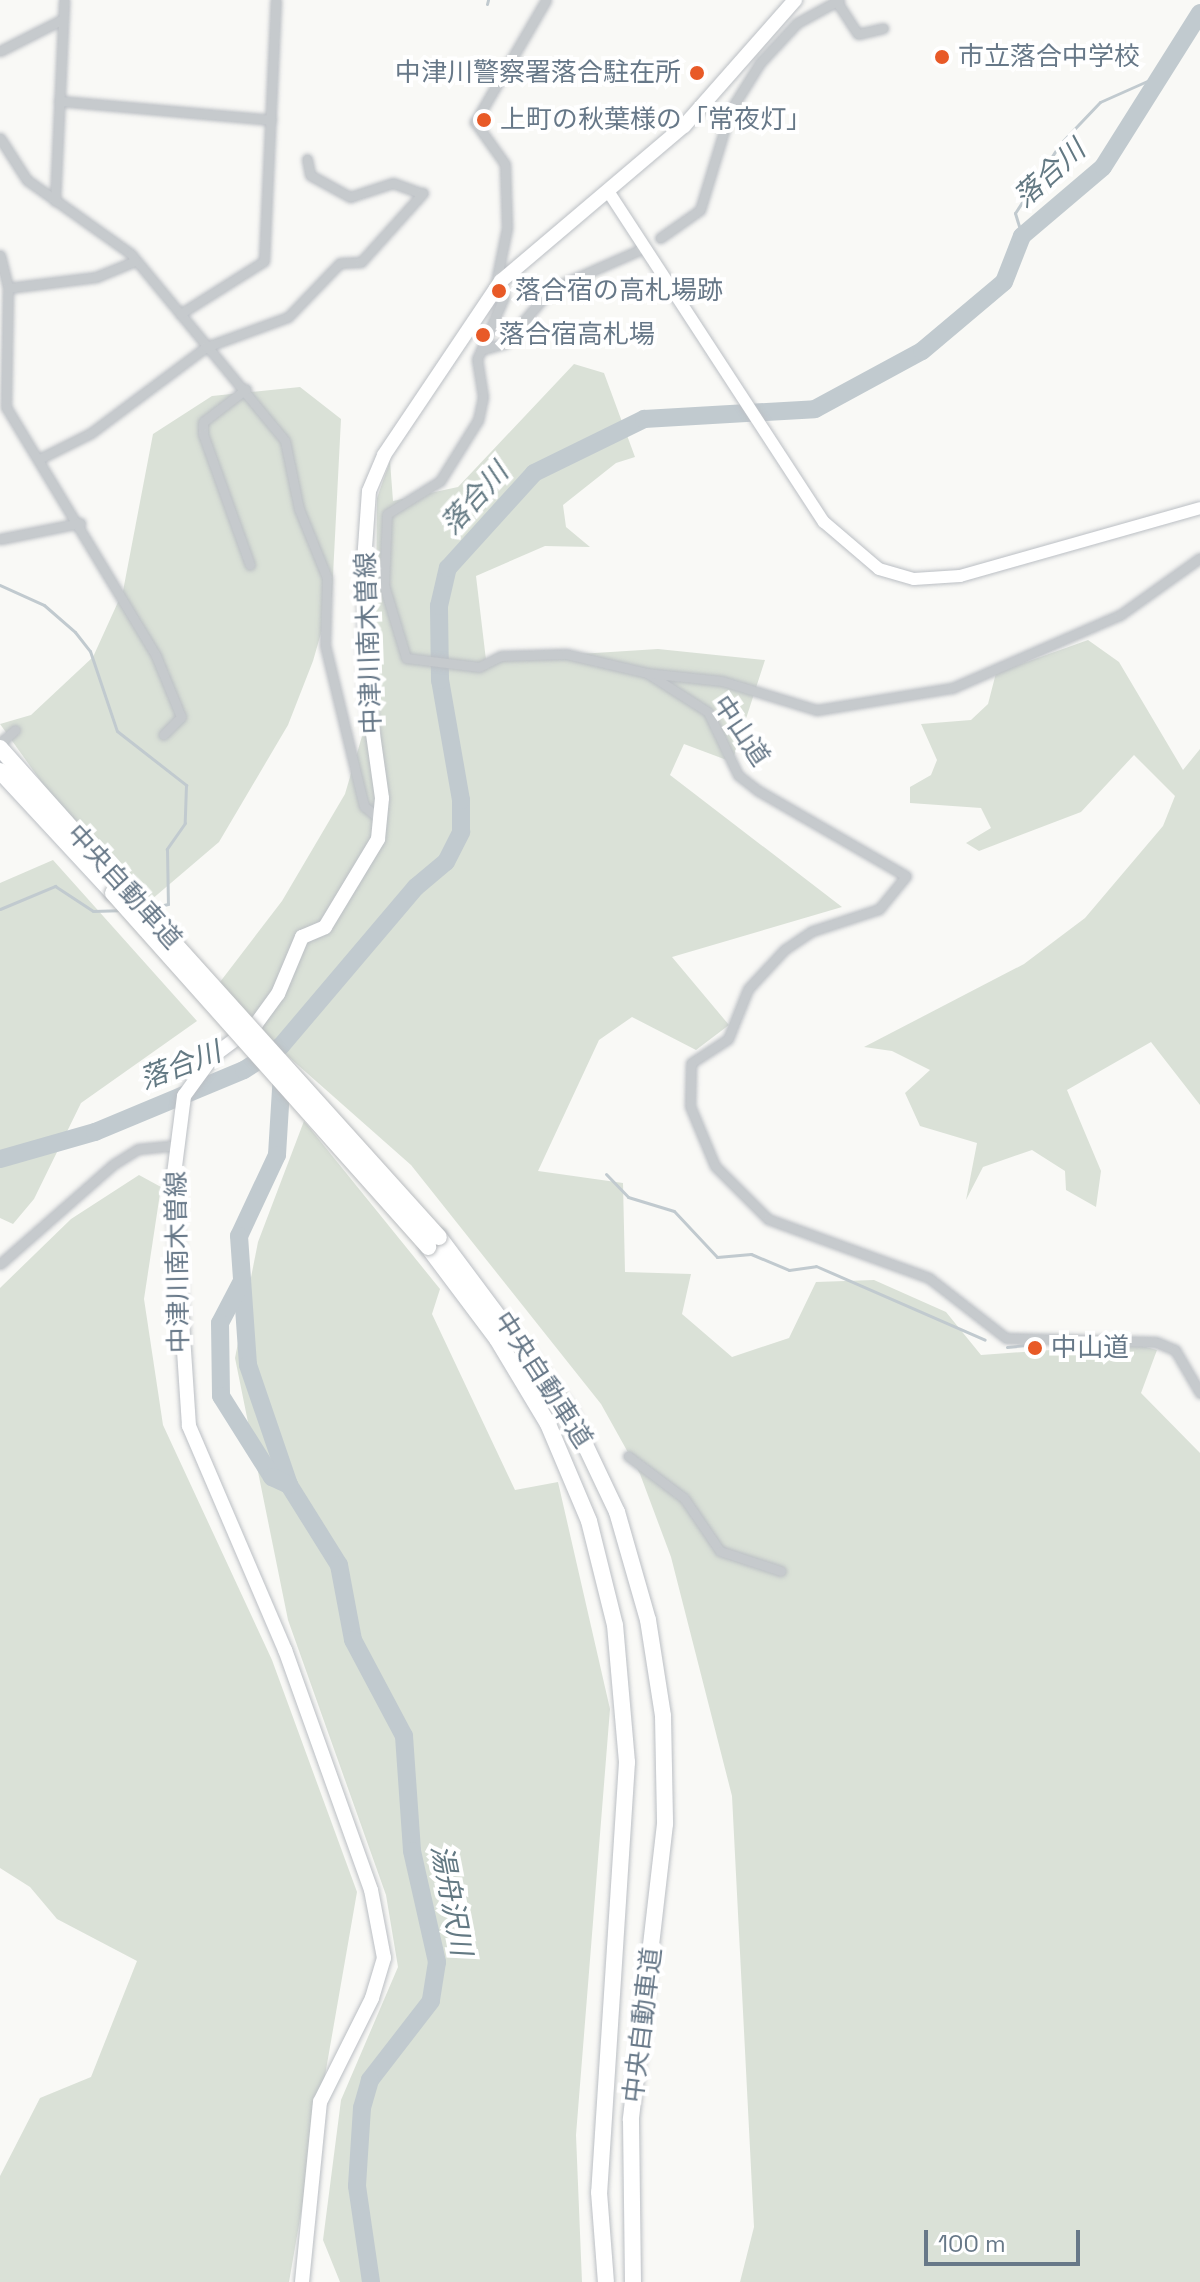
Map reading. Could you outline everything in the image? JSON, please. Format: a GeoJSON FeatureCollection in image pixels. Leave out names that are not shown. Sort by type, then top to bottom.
{"type":"FeatureCollection","features":[{"type":"Feature","properties":{"kind":"highway","name":"中央自動車道"},"geometry":{"type":"LineString","coordinates":[[0,746],[117,889],[433,1242],[570,1413],[633,1563],[657,1668],[666,1768],[629,2189],[633,2282]]}},
{"type":"Feature","properties":{"kind":"highway","name":"中央自動車道"},"geometry":{"type":"LineString","coordinates":[[0,771],[117,889]]}},
{"type":"Feature","properties":{"kind":"highway","name":"中央自動車道"},"geometry":{"type":"LineString","coordinates":[[433,1242],[511,1361],[569,1470],[615,1625],[626,1718],[622,1874],[599,2192],[606,2282]]}},
{"type":"Feature","properties":{"kind":"main road","name":"中津川南木曽線"},"geometry":{"type":"LineString","coordinates":[[302,2282],[320,2102],[372,1998],[384,1958],[371,1890],[285,1650],[189,1426],[181,1372],[178,1145],[187,1089],[239,1042],[278,994],[302,937],[325,927],[354,888],[382,821],[366,684],[369,491],[384,455],[498,284],[700,110],[795,0]]}},
{"type":"Feature","properties":{"kind":"street"},"geometry":{"type":"LineString","coordinates":[[55,201],[64,0]]}},
{"type":"Feature","properties":{"kind":"street"},"geometry":{"type":"LineString","coordinates":[[180,314],[264,261],[276,0]]}},
{"type":"Feature","properties":{"kind":"street"},"geometry":{"type":"LineString","coordinates":[[481,350],[504,297],[498,284],[507,228],[505,164],[475,122],[546,0]]}},
{"type":"Feature","properties":{"kind":"street"},"geometry":{"type":"LineString","coordinates":[[660,238],[700,210],[730,111],[760,63],[797,23],[838,1],[858,34],[883,28]]}},
{"type":"Feature","properties":{"kind":"street"},"geometry":{"type":"LineString","coordinates":[[0,51],[61,20]]}},
{"type":"Feature","properties":{"kind":"street"},"geometry":{"type":"LineString","coordinates":[[59,101],[271,120]]}},
{"type":"Feature","properties":{"kind":"street"},"geometry":{"type":"LineString","coordinates":[[0,138],[22,174],[135,261],[206,347],[246,389],[292,456],[299,509],[327,578],[327,657],[364,806],[382,821]]}},
{"type":"Feature","properties":{"kind":"street"},"geometry":{"type":"LineString","coordinates":[[41,458],[91,433],[206,347],[288,317],[340,263],[361,262],[420,192],[393,183],[350,197],[310,175],[307,159]]}},
{"type":"Feature","properties":{"kind":"street"},"geometry":{"type":"LineString","coordinates":[[608,191],[794,477],[853,554],[914,579],[995,568],[1200,508]]}},
{"type":"Feature","properties":{"kind":"street"},"geometry":{"type":"LineString","coordinates":[[481,350],[505,343],[543,294],[637,251]]}},
{"type":"Feature","properties":{"kind":"street"},"geometry":{"type":"LineString","coordinates":[[0,255],[8,288],[6,407],[80,523],[176,701],[181,717],[163,735]]}},
{"type":"Feature","properties":{"kind":"street"},"geometry":{"type":"LineString","coordinates":[[8,288],[96,277],[135,261]]}},
{"type":"Feature","properties":{"kind":"street","name":"中山道"},"geometry":{"type":"LineString","coordinates":[[481,350],[478,420],[440,481],[387,514],[384,585],[400,650],[414,661],[474,667],[501,656],[566,654],[647,673],[708,712],[738,775],[757,790],[906,876],[879,909],[834,922],[785,949],[748,989],[728,1039],[691,1063],[690,1106],[715,1166],[768,1219],[929,1278],[1006,1338],[1167,1345],[1200,1393]]}},
{"type":"Feature","properties":{"kind":"street"},"geometry":{"type":"LineString","coordinates":[[246,389],[203,422],[203,434],[250,565]]}},
{"type":"Feature","properties":{"kind":"street"},"geometry":{"type":"LineString","coordinates":[[0,539],[80,523]]}},
{"type":"Feature","properties":{"kind":"street"},"geometry":{"type":"LineString","coordinates":[[647,673],[722,681],[817,710],[952,688],[1120,615],[1200,558]]}},
{"type":"Feature","properties":{"kind":"street"},"geometry":{"type":"LineString","coordinates":[[0,746],[15,730]]}},
{"type":"Feature","properties":{"kind":"street"},"geometry":{"type":"LineString","coordinates":[[0,1264],[114,1164],[138,1149],[178,1145]]}},
{"type":"Feature","properties":{"kind":"street"},"geometry":{"type":"LineString","coordinates":[[628,1456],[684,1498],[732,1560],[781,1571]]}},
{"type":"Feature","properties":{"kind":"shaded area"},"geometry":{"type":"Polygon","coordinates":[[[574,364],[604,373],[635,457],[616,463],[563,505],[566,527],[590,547],[545,546],[476,576],[486,660],[658,649],[765,660],[732,762],[684,744],[670,775],[842,907],[672,957],[729,1025],[696,1050],[632,1017],[599,1040],[538,1171],[623,1183],[625,1272],[691,1274],[682,1314],[732,1357],[789,1338],[816,1282],[874,1280],[946,1312],[981,1355],[1135,1344],[1157,1350],[1141,1393],[1200,1453],[1200,2282],[740,2282],[754,2227],[732,1796],[671,1557],[640,1474],[601,1404],[411,1165],[239,1013],[220,982],[282,901],[345,794],[375,692],[377,498],[390,461],[393,501],[458,487],[574,364]]]}},
{"type":"Feature","properties":{"kind":"shaded area"},"geometry":{"type":"Polygon","coordinates":[[[300,387],[341,419],[332,595],[313,661],[288,725],[219,842],[151,900],[58,805],[0,724],[31,715],[93,657],[123,591],[153,434],[212,396],[300,387]]]}},
{"type":"Feature","properties":{"kind":"shaded area"},"geometry":{"type":"Polygon","coordinates":[[[1088,640],[1119,662],[1183,770],[1200,749],[1200,1105],[1151,1042],[1067,1090],[1101,1171],[1096,1207],[1066,1190],[1065,1171],[1032,1150],[983,1167],[966,1200],[977,1143],[920,1126],[905,1093],[930,1070],[892,1051],[864,1047],[1024,964],[1085,918],[1163,826],[1175,796],[1134,755],[1081,812],[979,851],[966,843],[991,828],[981,808],[910,803],[910,787],[931,775],[937,760],[921,724],[971,720],[988,704],[996,673],[1088,640]]]}},
{"type":"Feature","properties":{"kind":"shaded area"},"geometry":{"type":"Polygon","coordinates":[[[53,860],[197,1021],[81,1103],[34,1199],[13,1224],[0,1218],[0,883],[53,860]]]}},
{"type":"Feature","properties":{"kind":"shaded area"},"geometry":{"type":"Polygon","coordinates":[[[304,1121],[440,1289],[432,1314],[515,1490],[558,1482],[610,1709],[576,2135],[582,2282],[340,2282],[323,2240],[341,2100],[398,1967],[386,1895],[288,1620],[235,1358],[258,1242],[304,1121]]]}},
{"type":"Feature","properties":{"kind":"shaded area"},"geometry":{"type":"Polygon","coordinates":[[[139,1175],[161,1187],[144,1299],[163,1425],[272,1660],[357,1892],[289,2282],[0,2282],[0,2176],[40,2098],[91,2077],[137,1961],[57,1919],[30,1887],[0,1868],[0,1288],[71,1219],[139,1175]]]}},
{"type":"Feature","properties":{"kind":"waterway"},"geometry":{"type":"LineString","coordinates":[[487,4],[488,0]]}},
{"type":"Feature","properties":{"kind":"waterway","name":"落合川"},"geometry":{"type":"LineString","coordinates":[[0,1159],[95,1132],[244,1070],[281,1046],[416,887],[446,862],[461,832],[461,800],[440,680],[439,606],[448,568],[534,473],[644,419],[815,409],[922,351],[1004,282],[1022,236],[1103,167],[1200,13]]}},
{"type":"Feature","properties":{"kind":"waterway"},"geometry":{"type":"LineString","coordinates":[[1022,236],[1015,213],[1060,144],[1100,102],[1154,78]]}},
{"type":"Feature","properties":{"kind":"waterway"},"geometry":{"type":"LineString","coordinates":[[0,585],[44,605],[75,632],[90,651],[117,731],[186,785],[185,823],[167,849],[168,904],[150,908]]}},
{"type":"Feature","properties":{"kind":"waterway"},"geometry":{"type":"LineString","coordinates":[[0,909],[55,886],[93,911],[118,910]]}},
{"type":"Feature","properties":{"kind":"waterway","name":"湯舟沢川"},"geometry":{"type":"LineString","coordinates":[[282,1073],[277,1155],[239,1236],[248,1365],[289,1485],[339,1565],[353,1640],[404,1736],[412,1851],[437,1962],[431,2001],[370,2080],[362,2108],[357,2186],[371,2282]]}},
{"type":"Feature","properties":{"kind":"waterway"},"geometry":{"type":"LineString","coordinates":[[606,1174],[628,1197],[674,1211],[717,1257],[751,1254],[789,1270],[816,1266],[985,1340]]}},
{"type":"Feature","properties":{"kind":"waterway","name":"湯舟沢川"},"geometry":{"type":"LineString","coordinates":[[242,1281],[220,1323],[221,1396],[272,1477],[289,1485]]}},
{"type":"Feature","properties":{"kind":"waterway"},"geometry":{"type":"LineString","coordinates":[[1007,1347],[1043,1343]]}},
{"type":"Feature","properties":{"kind":"place","name":"市立落合中学校"},"geometry":{"type":"Point","coordinates":[942,57]}},
{"type":"Feature","properties":{"kind":"place","name":"中津川警察署落合駐在所"},"geometry":{"type":"Point","coordinates":[697,73]}},
{"type":"Feature","properties":{"kind":"place","name":"上町の秋葉様の「常夜灯」"},"geometry":{"type":"Point","coordinates":[484,120]}},
{"type":"Feature","properties":{"kind":"place","name":"落合宿の高札場跡"},"geometry":{"type":"Point","coordinates":[499,291]}},
{"type":"Feature","properties":{"kind":"place","name":"落合宿高札場"},"geometry":{"type":"Point","coordinates":[483,335]}},
{"type":"Feature","properties":{"kind":"place","name":"中山道"},"geometry":{"type":"Point","coordinates":[1035,1348]}}]}
